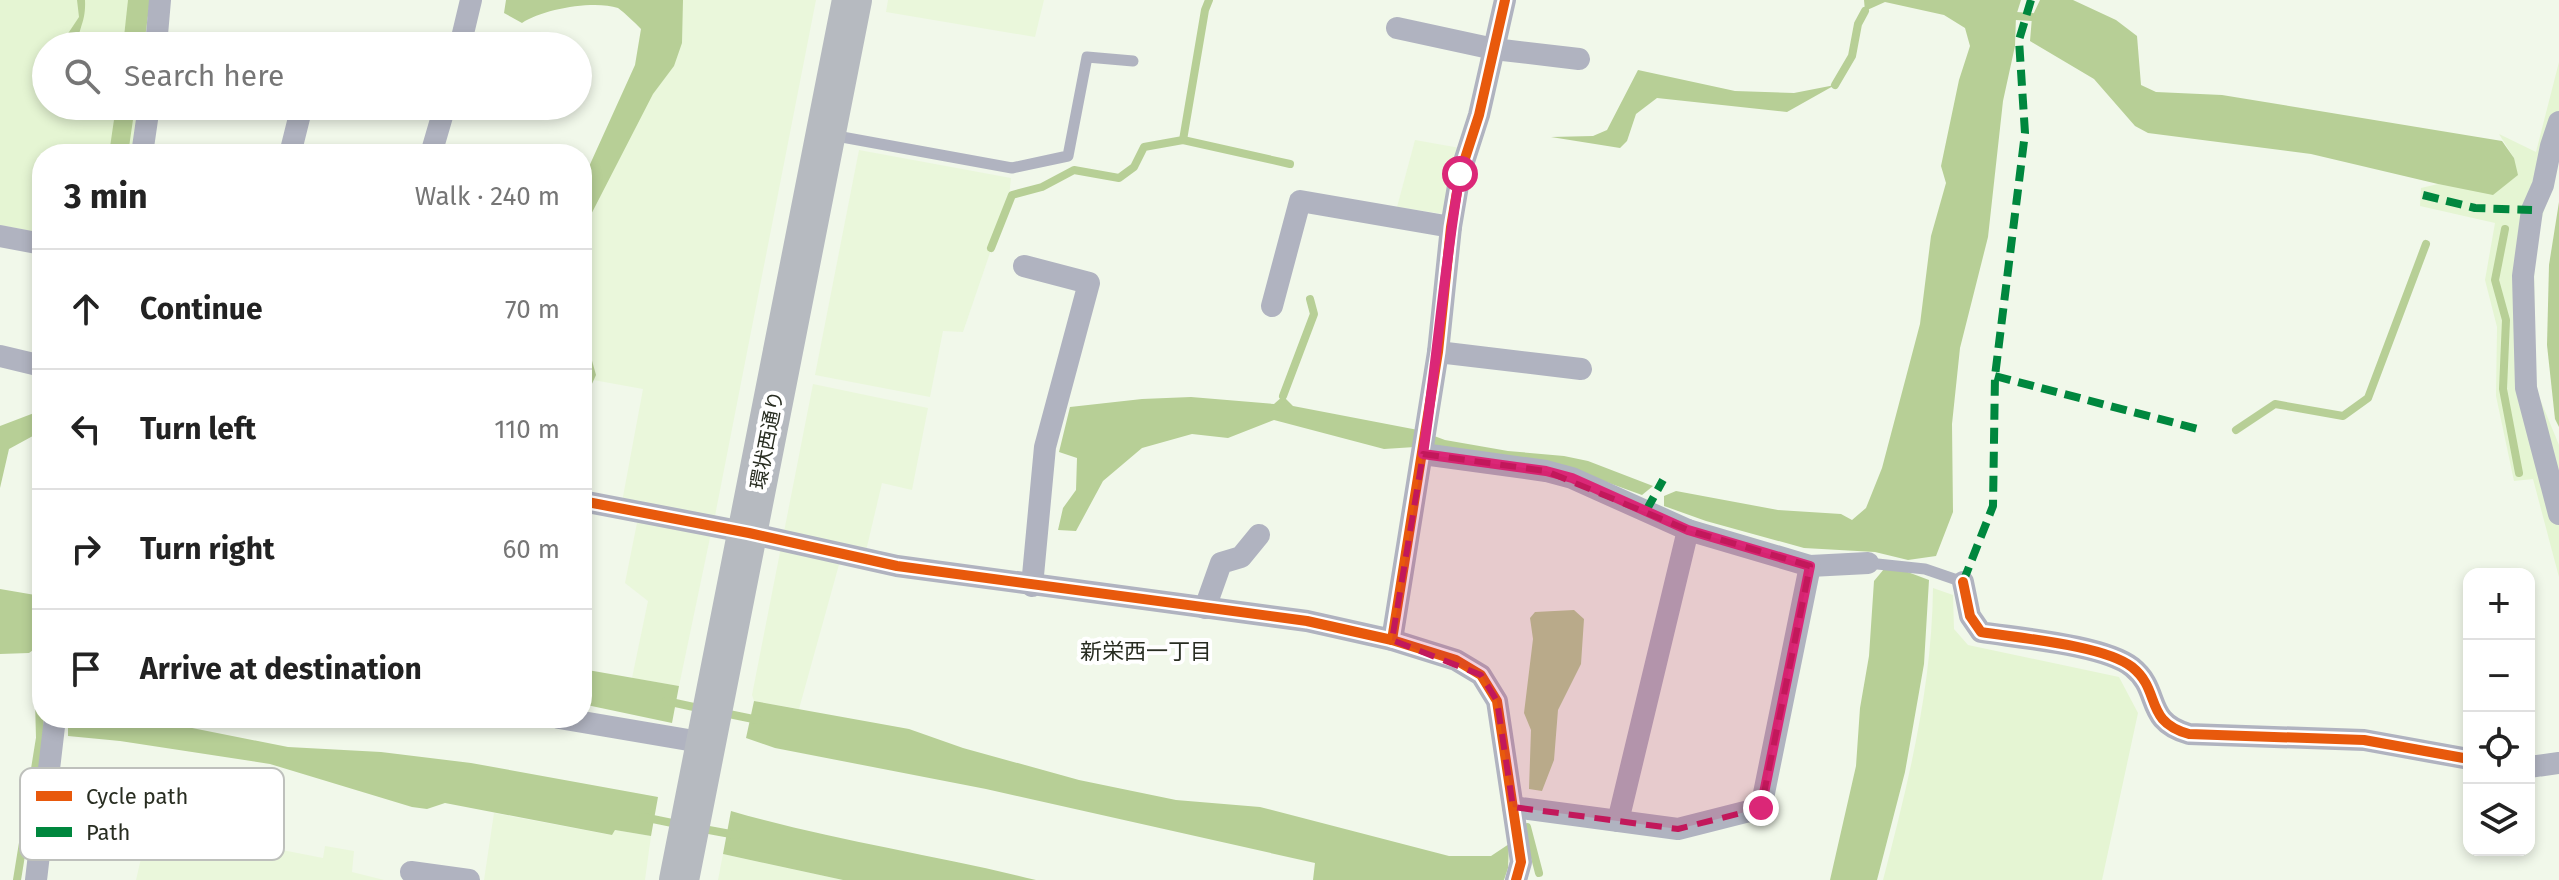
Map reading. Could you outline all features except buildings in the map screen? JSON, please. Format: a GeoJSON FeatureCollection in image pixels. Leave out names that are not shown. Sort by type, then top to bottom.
{"type":"FeatureCollection","features":[{"type":"Feature","properties":{"kind":"highway","name":"環状西通り"},"geometry":{"type":"LineString","coordinates":[[682,863],[852,0]]}},
{"type":"Feature","properties":{"kind":"street"},"geometry":{"type":"LineString","coordinates":[[157,32],[160,0]]}},
{"type":"Feature","properties":{"kind":"street"},"geometry":{"type":"LineString","coordinates":[[1392,640],[1438,352],[1451,227],[1460,174],[1479,115],[1505,0]]}},
{"type":"Feature","properties":{"kind":"street"},"geometry":{"type":"LineString","coordinates":[[462,32],[466,1]]}},
{"type":"Feature","properties":{"kind":"street"},"geometry":{"type":"LineString","coordinates":[[1397,28],[1494,49],[1579,59]]}},
{"type":"Feature","properties":{"kind":"street"},"geometry":{"type":"LineString","coordinates":[[143,144],[147,120]]}},
{"type":"Feature","properties":{"kind":"street"},"geometry":{"type":"LineString","coordinates":[[292,144],[298,120]]}},
{"type":"Feature","properties":{"kind":"street"},"geometry":{"type":"LineString","coordinates":[[434,144],[441,120]]}},
{"type":"Feature","properties":{"kind":"street"},"geometry":{"type":"LineString","coordinates":[[2559,122],[2543,185],[2532,210],[2523,276],[2526,388],[2559,513]]}},
{"type":"Feature","properties":{"kind":"street"},"geometry":{"type":"LineString","coordinates":[[1272,306],[1300,201],[1451,227]]}},
{"type":"Feature","properties":{"kind":"street"},"geometry":{"type":"LineString","coordinates":[[0,236],[32,242]]}},
{"type":"Feature","properties":{"kind":"street"},"geometry":{"type":"LineString","coordinates":[[1024,266],[1089,283],[1045,447],[1032,586]]}},
{"type":"Feature","properties":{"kind":"street"},"geometry":{"type":"LineString","coordinates":[[1438,352],[1581,369]]}},
{"type":"Feature","properties":{"kind":"street"},"geometry":{"type":"LineString","coordinates":[[0,356],[32,364]]}},
{"type":"Feature","properties":{"kind":"street"},"geometry":{"type":"LineString","coordinates":[[1423,454],[1546,471],[1572,478],[1688,530],[1810,566],[1877,564]]}},
{"type":"Feature","properties":{"kind":"street"},"geometry":{"type":"LineString","coordinates":[[592,503],[897,566],[1307,621],[1392,640],[1456,660],[1481,675],[1497,701],[1521,862],[1516,880]]}},
{"type":"Feature","properties":{"kind":"street"},"geometry":{"type":"LineString","coordinates":[[1618,821],[1688,530]]}},
{"type":"Feature","properties":{"kind":"street"},"geometry":{"type":"LineString","coordinates":[[1205,608],[1221,563],[1241,557],[1259,535]]}},
{"type":"Feature","properties":{"kind":"street"},"geometry":{"type":"LineString","coordinates":[[1513,807],[1678,829],[1761,808],[1810,566]]}},
{"type":"Feature","properties":{"kind":"street"},"geometry":{"type":"LineString","coordinates":[[1963,582],[1970,616],[1981,632],[2113,657],[2131,667],[2145,683],[2160,718],[2172,729],[2189,734],[2364,740],[2463,758]]}},
{"type":"Feature","properties":{"kind":"street"},"geometry":{"type":"LineString","coordinates":[[592,719],[710,722]]}},
{"type":"Feature","properties":{"kind":"street"},"geometry":{"type":"LineString","coordinates":[[50,768],[54,728]]}},
{"type":"Feature","properties":{"kind":"street"},"geometry":{"type":"LineString","coordinates":[[2535,766],[2559,763]]}},
{"type":"Feature","properties":{"kind":"street"},"geometry":{"type":"LineString","coordinates":[[36,880],[39,860]]}},
{"type":"Feature","properties":{"kind":"street"},"geometry":{"type":"LineString","coordinates":[[411,872],[469,880]]}},
{"type":"Feature","properties":{"kind":"lane"},"geometry":{"type":"LineString","coordinates":[[826,134],[1012,168],[1068,156],[1087,57],[1133,61]]}},
{"type":"Feature","properties":{"kind":"lane"},"geometry":{"type":"LineString","coordinates":[[1877,564],[1925,569],[1963,582]]}},
{"type":"Feature","properties":{"kind":"highlighted area"},"geometry":{"type":"Polygon","coordinates":[[[1423,454],[1546,471],[1688,530],[1810,566],[1761,808],[1678,829],[1513,807],[1497,701],[1481,675],[1392,640],[1423,454]]]}},
{"type":"Feature","properties":{"kind":"shaded area"},"geometry":{"type":"Polygon","coordinates":[[[0,0],[153,0],[149,32],[32,32],[32,120],[137,120],[133,144],[32,144],[32,231],[0,225],[0,0]]]}},
{"type":"Feature","properties":{"kind":"shaded area"},"geometry":{"type":"Polygon","coordinates":[[[77,0],[85,0],[79,32],[69,32],[79,17],[77,0]]]}},
{"type":"Feature","properties":{"kind":"shaded area"},"geometry":{"type":"Polygon","coordinates":[[[128,0],[150,0],[146,32],[125,32],[128,0]]]}},
{"type":"Feature","properties":{"kind":"shaded area"},"geometry":{"type":"Polygon","coordinates":[[[506,0],[683,0],[682,43],[674,66],[653,94],[592,213],[592,160],[635,65],[641,29],[618,8],[608,6],[555,10],[522,23],[504,13],[506,0]]]}},
{"type":"Feature","properties":{"kind":"shaded area"},"geometry":{"type":"Polygon","coordinates":[[[679,0],[816,0],[714,521],[622,502],[643,389],[592,380],[592,200],[679,0]]]}},
{"type":"Feature","properties":{"kind":"shaded area"},"geometry":{"type":"Polygon","coordinates":[[[888,0],[1044,0],[1035,37],[886,12],[888,0]]]}},
{"type":"Feature","properties":{"kind":"shaded area"},"geometry":{"type":"Polygon","coordinates":[[[1864,0],[2021,0],[2003,101],[1988,237],[1960,348],[1952,424],[1953,512],[1936,556],[1908,560],[1875,552],[1804,548],[1664,506],[1664,496],[1676,491],[1778,510],[1841,514],[1852,520],[1866,508],[1882,468],[1920,324],[1931,236],[1946,183],[1941,166],[1959,80],[1970,46],[1965,28],[1944,15],[1885,2],[1865,11],[1864,0]]]}},
{"type":"Feature","properties":{"kind":"shaded area"},"geometry":{"type":"Polygon","coordinates":[[[2040,0],[2073,0],[2116,20],[2137,36],[2141,85],[2156,92],[2222,95],[2502,141],[2514,158],[2518,175],[2493,195],[2311,154],[2148,133],[2135,126],[2094,79],[2030,41],[2032,17],[2040,0]]]}},
{"type":"Feature","properties":{"kind":"shaded area"},"geometry":{"type":"Polygon","coordinates":[[[2559,62],[2559,150],[2534,250],[2535,387],[2559,445],[2559,577],[2533,479],[2514,481],[2496,396],[2497,327],[2485,280],[2495,223],[2420,206],[2421,188],[2438,184],[2493,194],[2514,158],[2499,134],[2536,152],[2559,62]]]}},
{"type":"Feature","properties":{"kind":"shaded area"},"geometry":{"type":"Polygon","coordinates":[[[1638,70],[1735,91],[1794,93],[1835,85],[1787,112],[1657,98],[1636,114],[1627,141],[1620,148],[1551,137],[1593,136],[1607,130],[1638,70]]]}},
{"type":"Feature","properties":{"kind":"shaded area"},"geometry":{"type":"Polygon","coordinates":[[[114,120],[133,120],[129,144],[110,144],[114,120]]]}},
{"type":"Feature","properties":{"kind":"shaded area"},"geometry":{"type":"Polygon","coordinates":[[[1415,140],[1460,148],[1444,214],[1397,207],[1415,140]]]}},
{"type":"Feature","properties":{"kind":"shaded area"},"geometry":{"type":"Polygon","coordinates":[[[859,150],[1011,178],[1009,197],[963,332],[943,331],[930,397],[815,375],[859,150]]]}},
{"type":"Feature","properties":{"kind":"shaded area"},"geometry":{"type":"Polygon","coordinates":[[[2559,202],[2559,427],[2555,419],[2547,345],[2549,265],[2559,202]]]}},
{"type":"Feature","properties":{"kind":"shaded area"},"geometry":{"type":"Polygon","coordinates":[[[592,361],[596,375],[592,384],[592,361]]]}},
{"type":"Feature","properties":{"kind":"shaded area"},"geometry":{"type":"Polygon","coordinates":[[[813,384],[928,408],[912,490],[882,483],[866,551],[840,561],[799,709],[754,701],[752,695],[813,384]]]}},
{"type":"Feature","properties":{"kind":"shaded area"},"geometry":{"type":"Polygon","coordinates":[[[1283,396],[1293,406],[1418,430],[1445,440],[1588,461],[1653,486],[1642,495],[1562,466],[1415,447],[1384,449],[1274,420],[1228,438],[1192,434],[1142,448],[1103,481],[1076,531],[1058,530],[1063,508],[1076,490],[1077,458],[1059,452],[1070,407],[1191,397],[1274,404],[1283,396]]]}},
{"type":"Feature","properties":{"kind":"shaded area"},"geometry":{"type":"Polygon","coordinates":[[[32,414],[32,436],[9,449],[0,488],[0,426],[32,414]]]}},
{"type":"Feature","properties":{"kind":"shaded area"},"geometry":{"type":"Polygon","coordinates":[[[638,518],[711,533],[679,686],[632,678],[648,601],[625,583],[638,518]]]}},
{"type":"Feature","properties":{"kind":"shaded area"},"geometry":{"type":"Polygon","coordinates":[[[1884,569],[1905,571],[1929,580],[1924,664],[1905,772],[1877,880],[1830,880],[1856,766],[1874,581],[1884,569]]]}},
{"type":"Feature","properties":{"kind":"shaded area"},"geometry":{"type":"Polygon","coordinates":[[[1933,588],[1953,595],[1954,629],[1968,645],[2119,677],[2138,713],[2102,880],[1883,880],[1910,772],[1923,699],[1933,588]]]}},
{"type":"Feature","properties":{"kind":"shaded area"},"geometry":{"type":"Polygon","coordinates":[[[0,589],[32,594],[32,651],[0,654],[0,589]]]}},
{"type":"Feature","properties":{"kind":"shaded area"},"geometry":{"type":"Polygon","coordinates":[[[1574,610],[1584,619],[1581,664],[1558,710],[1554,760],[1542,791],[1529,789],[1531,730],[1524,713],[1533,639],[1530,618],[1535,612],[1574,610]]]}},
{"type":"Feature","properties":{"kind":"shaded area"},"geometry":{"type":"Polygon","coordinates":[[[592,671],[679,686],[672,723],[592,706],[592,671]]]}},
{"type":"Feature","properties":{"kind":"shaded area"},"geometry":{"type":"Polygon","coordinates":[[[754,701],[909,729],[963,748],[1079,780],[1176,800],[1260,807],[1449,856],[1491,856],[1509,844],[1508,868],[1504,880],[1313,880],[1315,863],[986,789],[775,748],[746,738],[754,701]]]}},
{"type":"Feature","properties":{"kind":"shaded area"},"geometry":{"type":"Polygon","coordinates":[[[68,728],[192,728],[288,747],[381,752],[471,763],[658,797],[651,836],[615,830],[612,835],[445,803],[427,809],[412,807],[270,764],[68,736],[68,728]]]}},
{"type":"Feature","properties":{"kind":"shaded area"},"geometry":{"type":"Polygon","coordinates":[[[731,811],[1036,880],[843,880],[723,854],[731,811]]]}},
{"type":"Feature","properties":{"kind":"shaded area"},"geometry":{"type":"Polygon","coordinates":[[[494,813],[611,835],[615,830],[651,836],[645,880],[484,880],[494,813]]]}},
{"type":"Feature","properties":{"kind":"shaded area"},"geometry":{"type":"Polygon","coordinates":[[[325,846],[354,851],[352,872],[384,880],[136,880],[141,860],[284,860],[284,850],[323,858],[325,846]]]}},
{"type":"Feature","properties":{"kind":"shaded area"},"geometry":{"type":"Polygon","coordinates":[[[723,854],[843,880],[718,880],[723,854]]]}},
{"type":"Feature","properties":{"kind":"waterway"},"geometry":{"type":"LineString","coordinates":[[991,248],[1012,195],[1042,187],[1074,170],[1119,178],[1134,167],[1144,147],[1183,140],[1209,0]]}},
{"type":"Feature","properties":{"kind":"waterway"},"geometry":{"type":"LineString","coordinates":[[1835,85],[1852,56],[1858,24],[1865,11]]}},
{"type":"Feature","properties":{"kind":"waterway"},"geometry":{"type":"LineString","coordinates":[[2016,16],[2032,17]]}},
{"type":"Feature","properties":{"kind":"waterway"},"geometry":{"type":"LineString","coordinates":[[1183,140],[1290,164]]}},
{"type":"Feature","properties":{"kind":"waterway"},"geometry":{"type":"LineString","coordinates":[[2505,229],[2495,280],[2506,320],[2503,389],[2519,473]]}},
{"type":"Feature","properties":{"kind":"waterway"},"geometry":{"type":"LineString","coordinates":[[2236,430],[2275,404],[2343,416],[2368,398],[2426,244]]}},
{"type":"Feature","properties":{"kind":"waterway"},"geometry":{"type":"LineString","coordinates":[[1283,396],[1314,314],[1310,299]]}},
{"type":"Feature","properties":{"kind":"waterway"},"geometry":{"type":"LineString","coordinates":[[666,701],[703,709]]}},
{"type":"Feature","properties":{"kind":"waterway"},"geometry":{"type":"LineString","coordinates":[[724,713],[758,720]]}},
{"type":"Feature","properties":{"kind":"waterway"},"geometry":{"type":"LineString","coordinates":[[35,768],[40,728]]}},
{"type":"Feature","properties":{"kind":"waterway"},"geometry":{"type":"LineString","coordinates":[[643,817],[677,824]]}},
{"type":"Feature","properties":{"kind":"waterway"},"geometry":{"type":"LineString","coordinates":[[1527,827],[1539,873]]}},
{"type":"Feature","properties":{"kind":"waterway"},"geometry":{"type":"LineString","coordinates":[[698,828],[736,835]]}},
{"type":"Feature","properties":{"kind":"waterway"},"geometry":{"type":"LineString","coordinates":[[17,880],[20,860]]}},
{"type":"Feature","properties":{"kind":"marked path"},"geometry":{"type":"LineString","coordinates":[[1963,582],[1993,506],[1995,376],[2025,133],[2019,40],[2031,0]]}},
{"type":"Feature","properties":{"kind":"marked path"},"geometry":{"type":"LineString","coordinates":[[2423,195],[2475,208],[2532,210]]}},
{"type":"Feature","properties":{"kind":"marked path"},"geometry":{"type":"LineString","coordinates":[[1995,376],[2198,429]]}},
{"type":"Feature","properties":{"kind":"marked path"},"geometry":{"type":"LineString","coordinates":[[1646,511],[1663,480]]}},
{"type":"Feature","properties":{"kind":"cycle path"},"geometry":{"type":"LineString","coordinates":[[1392,640],[1438,352],[1451,227],[1460,174],[1479,115],[1505,0]]}},
{"type":"Feature","properties":{"kind":"cycle path"},"geometry":{"type":"LineString","coordinates":[[592,503],[897,566],[1307,621],[1392,640],[1456,660],[1481,675],[1497,701],[1521,862],[1516,880]]}},
{"type":"Feature","properties":{"kind":"cycle path"},"geometry":{"type":"LineString","coordinates":[[1963,582],[1970,616],[1981,632],[2082,648],[2119,659],[2141,676],[2165,721],[2189,734],[2364,740],[2463,758]]}},
{"type":"Feature","properties":{"kind":"district","name":"新栄西一丁目"},"geometry":{"type":"Point","coordinates":[1146,651]}},
{"type":"Feature","properties":{"kind":"route"},"geometry":{"type":"LineString","coordinates":[[1460,174],[1423,454],[1546,471],[1572,478],[1688,530],[1810,566],[1761,808]]}}]}
